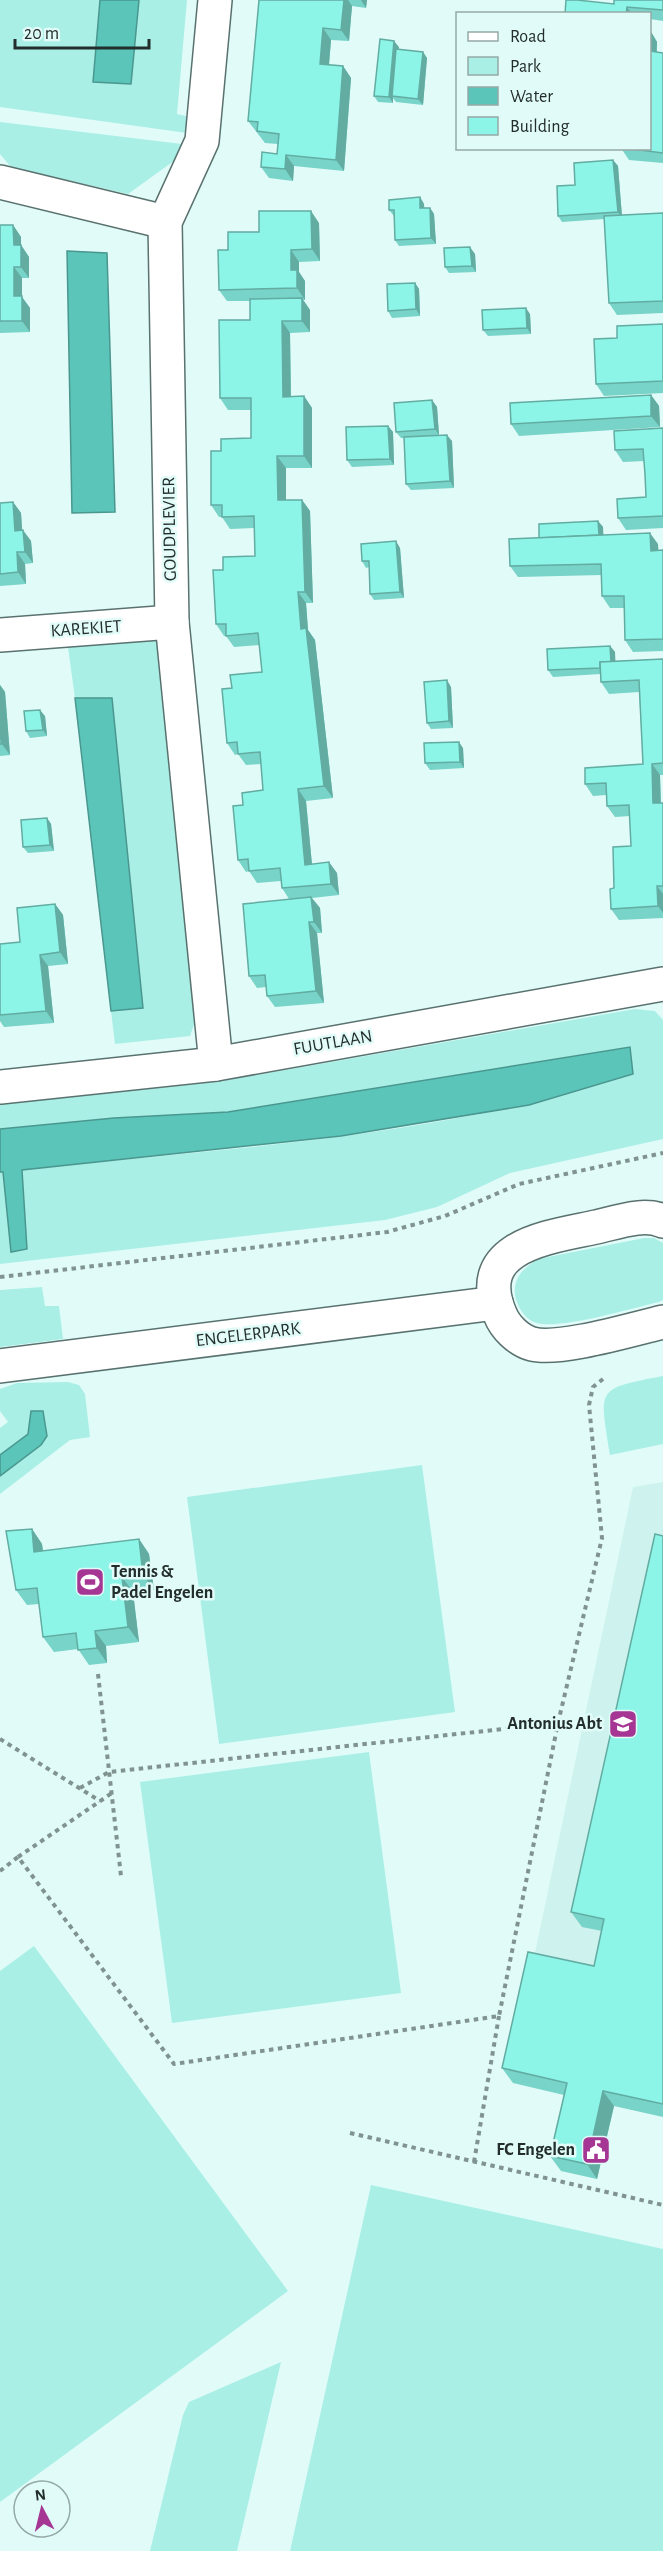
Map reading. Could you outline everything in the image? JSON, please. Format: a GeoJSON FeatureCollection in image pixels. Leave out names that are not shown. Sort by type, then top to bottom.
{"type":"FeatureCollection","features":[{"type":"Feature","properties":{"kind":"street","name":"GOUDPLEVIER"},"geometry":{"type":"LineString","coordinates":[[215,0],[202,141],[165,222],[172,622],[216,1064]]}},
{"type":"Feature","properties":{"kind":"street"},"geometry":{"type":"LineString","coordinates":[[0,182],[165,222]]}},
{"type":"Feature","properties":{"kind":"street","name":"KAREKIET"},"geometry":{"type":"LineString","coordinates":[[0,635],[172,622]]}},
{"type":"Feature","properties":{"kind":"street","name":"FUUTLAAN"},"geometry":{"type":"LineString","coordinates":[[0,1087],[216,1064],[663,984]]}},
{"type":"Feature","properties":{"kind":"street"},"geometry":{"type":"LineString","coordinates":[[663,1221],[642,1218],[531,1241],[512,1252],[499,1269],[495,1286],[496,1304],[503,1321],[517,1336],[532,1344],[554,1345],[663,1322]]}},
{"type":"Feature","properties":{"kind":"street","name":"ENGELERPARK"},"geometry":{"type":"LineString","coordinates":[[0,1366],[496,1304]]}},
{"type":"Feature","properties":{"kind":"path"},"geometry":{"type":"LineString","coordinates":[[0,1277],[387,1232],[445,1216],[519,1184],[663,1153]]}},
{"type":"Feature","properties":{"kind":"path"},"geometry":{"type":"LineString","coordinates":[[474,2162],[499,2016],[558,1723],[602,1538],[589,1426],[589,1405],[593,1388],[606,1376]]}},
{"type":"Feature","properties":{"kind":"path"},"geometry":{"type":"LineString","coordinates":[[98,1674],[121,1876]]}},
{"type":"Feature","properties":{"kind":"path"},"geometry":{"type":"LineString","coordinates":[[80,1788],[110,1772],[558,1723]]}},
{"type":"Feature","properties":{"kind":"path"},"geometry":{"type":"LineString","coordinates":[[0,1739],[100,1801]]}},
{"type":"Feature","properties":{"kind":"path"},"geometry":{"type":"LineString","coordinates":[[0,1871],[112,1793]]}},
{"type":"Feature","properties":{"kind":"path"},"geometry":{"type":"LineString","coordinates":[[18,1857],[174,2064],[499,2016]]}},
{"type":"Feature","properties":{"kind":"path"},"geometry":{"type":"LineString","coordinates":[[350,2133],[663,2205]]}},
{"type":"Feature","properties":{"kind":"shaded area","name":"Antonius Abt"},"geometry":{"type":"Polygon","coordinates":[[[663,1482],[663,1989],[533,1962],[633,1487],[663,1482]]]}},
{"type":"Feature","properties":{"kind":"green space"},"geometry":{"type":"Polygon","coordinates":[[[0,0],[100,0],[93,82],[130,84],[139,0],[187,0],[177,114],[190,117],[187,133],[0,107],[0,0]]]}},
{"type":"Feature","properties":{"kind":"green space"},"geometry":{"type":"Polygon","coordinates":[[[0,122],[182,144],[178,158],[128,194],[11,167],[0,154],[0,122]]]}},
{"type":"Feature","properties":{"kind":"green space"},"geometry":{"type":"Polygon","coordinates":[[[157,626],[198,1013],[190,1036],[115,1044],[111,1011],[143,1008],[112,699],[75,698],[66,633],[157,626]]]}},
{"type":"Feature","properties":{"kind":"green space"},"geometry":{"type":"Polygon","coordinates":[[[635,1009],[655,1011],[663,1020],[663,1139],[510,1173],[437,1207],[385,1220],[0,1264],[0,1172],[3,1171],[12,1252],[27,1248],[22,1170],[253,1147],[408,1127],[559,1096],[633,1074],[629,1047],[228,1112],[114,1118],[0,1129],[0,1104],[216,1082],[635,1009]]]}},
{"type":"Feature","properties":{"kind":"green space"},"geometry":{"type":"Polygon","coordinates":[[[654,1238],[663,1243],[663,1300],[562,1324],[537,1323],[525,1316],[520,1308],[515,1295],[516,1283],[524,1270],[538,1259],[654,1238]]]}},
{"type":"Feature","properties":{"kind":"green space"},"geometry":{"type":"Polygon","coordinates":[[[42,1287],[45,1306],[59,1306],[63,1339],[0,1347],[0,1290],[42,1287]]]}},
{"type":"Feature","properties":{"kind":"green space"},"geometry":{"type":"Polygon","coordinates":[[[663,1376],[663,1444],[610,1455],[604,1416],[607,1395],[624,1384],[663,1376]]]}},
{"type":"Feature","properties":{"kind":"green space"},"geometry":{"type":"Polygon","coordinates":[[[68,1382],[79,1385],[85,1394],[90,1437],[70,1440],[0,1494],[0,1476],[41,1445],[28,1434],[0,1455],[0,1428],[8,1422],[0,1411],[0,1389],[17,1383],[68,1382]]]}},
{"type":"Feature","properties":{"kind":"green space"},"geometry":{"type":"Polygon","coordinates":[[[422,1465],[455,1712],[219,1744],[187,1497],[422,1465]]]}},
{"type":"Feature","properties":{"kind":"green space"},"geometry":{"type":"Polygon","coordinates":[[[369,1752],[401,1993],[172,2023],[140,1782],[369,1752]]]}},
{"type":"Feature","properties":{"kind":"green space"},"geometry":{"type":"Polygon","coordinates":[[[34,1946],[288,2291],[31,2479],[12,2479],[12,2493],[0,2502],[0,1971],[34,1946]]]}},
{"type":"Feature","properties":{"kind":"green space"},"geometry":{"type":"Polygon","coordinates":[[[371,2185],[663,2249],[663,2551],[290,2551],[371,2185]]]}},
{"type":"Feature","properties":{"kind":"green space"},"geometry":{"type":"Polygon","coordinates":[[[281,2362],[237,2551],[150,2551],[183,2415],[189,2402],[281,2362]]]}},
{"type":"Feature","properties":{"kind":"water"},"geometry":{"type":"Polygon","coordinates":[[[100,0],[139,0],[131,84],[93,82],[100,0]]]}},
{"type":"Feature","properties":{"kind":"water"},"geometry":{"type":"Polygon","coordinates":[[[67,251],[107,253],[115,512],[72,513],[67,251]]]}},
{"type":"Feature","properties":{"kind":"water"},"geometry":{"type":"Polygon","coordinates":[[[75,698],[112,698],[143,1008],[111,1011],[75,698]]]}},
{"type":"Feature","properties":{"kind":"water"},"geometry":{"type":"Polygon","coordinates":[[[630,1047],[633,1074],[529,1105],[341,1136],[22,1170],[27,1249],[11,1252],[3,1172],[0,1172],[0,1129],[114,1118],[228,1112],[630,1047]]]}},
{"type":"Feature","properties":{"kind":"water"},"geometry":{"type":"Polygon","coordinates":[[[31,1411],[43,1411],[47,1436],[41,1445],[0,1476],[0,1455],[28,1434],[31,1411]]]}},
{"type":"Feature","properties":{"kind":"building"},"geometry":{"type":"Polygon","coordinates":[[[259,0],[344,0],[341,30],[323,28],[320,64],[343,66],[336,160],[286,155],[285,169],[261,167],[262,152],[277,154],[279,134],[257,131],[258,122],[248,121],[259,0]]]}},
{"type":"Feature","properties":{"kind":"building"},"geometry":{"type":"Polygon","coordinates":[[[566,0],[614,4],[614,0],[663,0],[663,10],[627,7],[626,12],[565,12],[566,0]]]}},
{"type":"Feature","properties":{"kind":"building"},"geometry":{"type":"Polygon","coordinates":[[[380,39],[394,41],[389,97],[374,96],[380,39]]]}},
{"type":"Feature","properties":{"kind":"building"},"geometry":{"type":"Polygon","coordinates":[[[396,49],[423,52],[418,99],[392,96],[396,49]]]}},
{"type":"Feature","properties":{"kind":"building"},"geometry":{"type":"Polygon","coordinates":[[[651,51],[663,53],[663,153],[640,150],[651,150],[651,51]]]}},
{"type":"Feature","properties":{"kind":"building"},"geometry":{"type":"Polygon","coordinates":[[[613,160],[618,212],[558,216],[557,186],[575,185],[574,163],[613,160]]]}},
{"type":"Feature","properties":{"kind":"building"},"geometry":{"type":"Polygon","coordinates":[[[420,197],[420,208],[430,208],[431,238],[395,240],[394,210],[389,210],[389,200],[420,197]]]}},
{"type":"Feature","properties":{"kind":"building"},"geometry":{"type":"Polygon","coordinates":[[[259,211],[311,211],[312,249],[291,250],[291,270],[297,270],[297,288],[219,290],[218,250],[228,250],[228,232],[259,232],[259,211]]]}},
{"type":"Feature","properties":{"kind":"building"},"geometry":{"type":"Polygon","coordinates":[[[663,213],[663,301],[609,303],[604,216],[663,213]]]}},
{"type":"Feature","properties":{"kind":"building"},"geometry":{"type":"Polygon","coordinates":[[[0,225],[13,225],[14,245],[21,245],[21,267],[14,267],[14,296],[22,296],[22,321],[0,321],[0,225]]]}},
{"type":"Feature","properties":{"kind":"building"},"geometry":{"type":"Polygon","coordinates":[[[470,247],[472,266],[445,267],[444,248],[470,247]]]}},
{"type":"Feature","properties":{"kind":"building"},"geometry":{"type":"Polygon","coordinates":[[[415,283],[416,309],[388,311],[387,284],[415,283]]]}},
{"type":"Feature","properties":{"kind":"building"},"geometry":{"type":"Polygon","coordinates":[[[302,298],[302,321],[282,321],[283,397],[304,396],[304,456],[277,456],[278,500],[302,500],[305,592],[298,592],[301,629],[306,628],[324,786],[298,789],[305,865],[329,862],[331,884],[282,888],[280,868],[249,871],[248,859],[238,860],[233,806],[243,805],[242,793],[263,790],[260,752],[238,754],[237,742],[227,743],[222,689],[232,688],[230,675],[262,672],[258,633],[226,636],[226,624],[216,624],[213,570],[223,570],[223,557],[255,556],[254,516],[222,517],[222,505],[211,505],[211,451],[221,451],[221,439],[251,438],[251,398],[220,398],[219,320],[250,320],[250,299],[302,298]]]}},
{"type":"Feature","properties":{"kind":"building"},"geometry":{"type":"Polygon","coordinates":[[[526,308],[527,328],[483,330],[482,310],[526,308]]]}},
{"type":"Feature","properties":{"kind":"building"},"geometry":{"type":"Polygon","coordinates":[[[663,324],[663,381],[596,384],[594,339],[617,338],[617,326],[663,324]]]}},
{"type":"Feature","properties":{"kind":"building"},"geometry":{"type":"Polygon","coordinates":[[[651,395],[651,416],[511,424],[510,403],[651,395]]]}},
{"type":"Feature","properties":{"kind":"building"},"geometry":{"type":"Polygon","coordinates":[[[432,400],[435,429],[396,432],[394,403],[432,400]]]}},
{"type":"Feature","properties":{"kind":"building"},"geometry":{"type":"Polygon","coordinates":[[[388,426],[390,459],[347,460],[346,427],[388,426]]]}},
{"type":"Feature","properties":{"kind":"building"},"geometry":{"type":"Polygon","coordinates":[[[663,428],[663,516],[618,518],[617,499],[646,497],[645,474],[643,449],[615,450],[614,431],[663,428]]]}},
{"type":"Feature","properties":{"kind":"building"},"geometry":{"type":"Polygon","coordinates":[[[447,435],[450,481],[406,484],[404,437],[447,435]]]}},
{"type":"Feature","properties":{"kind":"building"},"geometry":{"type":"Polygon","coordinates":[[[13,502],[15,531],[23,530],[25,552],[17,552],[18,572],[0,574],[0,503],[13,502]]]}},
{"type":"Feature","properties":{"kind":"building"},"geometry":{"type":"Polygon","coordinates":[[[598,521],[599,535],[539,538],[539,524],[598,521]]]}},
{"type":"Feature","properties":{"kind":"building"},"geometry":{"type":"Polygon","coordinates":[[[650,533],[651,551],[663,550],[663,639],[625,640],[624,596],[602,596],[601,564],[510,566],[509,539],[650,533]]]}},
{"type":"Feature","properties":{"kind":"building"},"geometry":{"type":"Polygon","coordinates":[[[396,541],[400,592],[370,594],[369,561],[362,561],[361,544],[396,541]]]}},
{"type":"Feature","properties":{"kind":"building"},"geometry":{"type":"Polygon","coordinates":[[[610,646],[611,662],[600,662],[600,668],[548,670],[547,649],[610,646]]]}},
{"type":"Feature","properties":{"kind":"building"},"geometry":{"type":"Polygon","coordinates":[[[663,659],[663,763],[652,764],[653,803],[663,803],[663,886],[657,886],[658,906],[611,909],[610,889],[614,888],[613,847],[631,846],[629,805],[607,806],[606,783],[585,784],[585,768],[643,764],[639,680],[601,682],[600,662],[663,659]]]}},
{"type":"Feature","properties":{"kind":"building"},"geometry":{"type":"Polygon","coordinates":[[[447,680],[449,721],[427,723],[424,682],[447,680]]]}},
{"type":"Feature","properties":{"kind":"building"},"geometry":{"type":"Polygon","coordinates":[[[40,710],[43,730],[26,731],[24,711],[40,710]]]}},
{"type":"Feature","properties":{"kind":"building"},"geometry":{"type":"Polygon","coordinates":[[[459,742],[460,762],[425,763],[424,743],[459,742]]]}},
{"type":"Feature","properties":{"kind":"building"},"geometry":{"type":"Polygon","coordinates":[[[47,818],[50,845],[23,847],[21,820],[47,818]]]}},
{"type":"Feature","properties":{"kind":"building"},"geometry":{"type":"Polygon","coordinates":[[[311,897],[314,922],[309,922],[316,991],[267,996],[265,975],[249,976],[243,904],[311,897]]]}},
{"type":"Feature","properties":{"kind":"building"},"geometry":{"type":"Polygon","coordinates":[[[55,904],[60,952],[40,955],[46,1011],[0,1015],[0,944],[20,942],[17,908],[55,904]]]}},
{"type":"Feature","properties":{"kind":"building"},"geometry":{"type":"Polygon","coordinates":[[[32,1529],[34,1552],[139,1539],[143,1575],[122,1577],[128,1627],[95,1631],[97,1648],[78,1650],[76,1633],[43,1637],[37,1588],[16,1590],[6,1531],[32,1529]]]}},
{"type":"Feature","properties":{"kind":"building"},"geometry":{"type":"Polygon","coordinates":[[[655,1534],[663,1536],[663,2104],[603,2091],[587,2164],[550,2156],[567,2083],[502,2068],[528,1952],[594,1966],[604,1919],[571,1912],[655,1534]]]}},
{"type":"Feature","properties":{"kind":"place","name":"Tennis & Padel Engelen"},"geometry":{"type":"Point","coordinates":[90,1582]}},
{"type":"Feature","properties":{"kind":"place","name":"Antonius Abt"},"geometry":{"type":"Point","coordinates":[623,1724]}},
{"type":"Feature","properties":{"kind":"place","name":"FC Engelen"},"geometry":{"type":"Point","coordinates":[596,2150]}}]}
